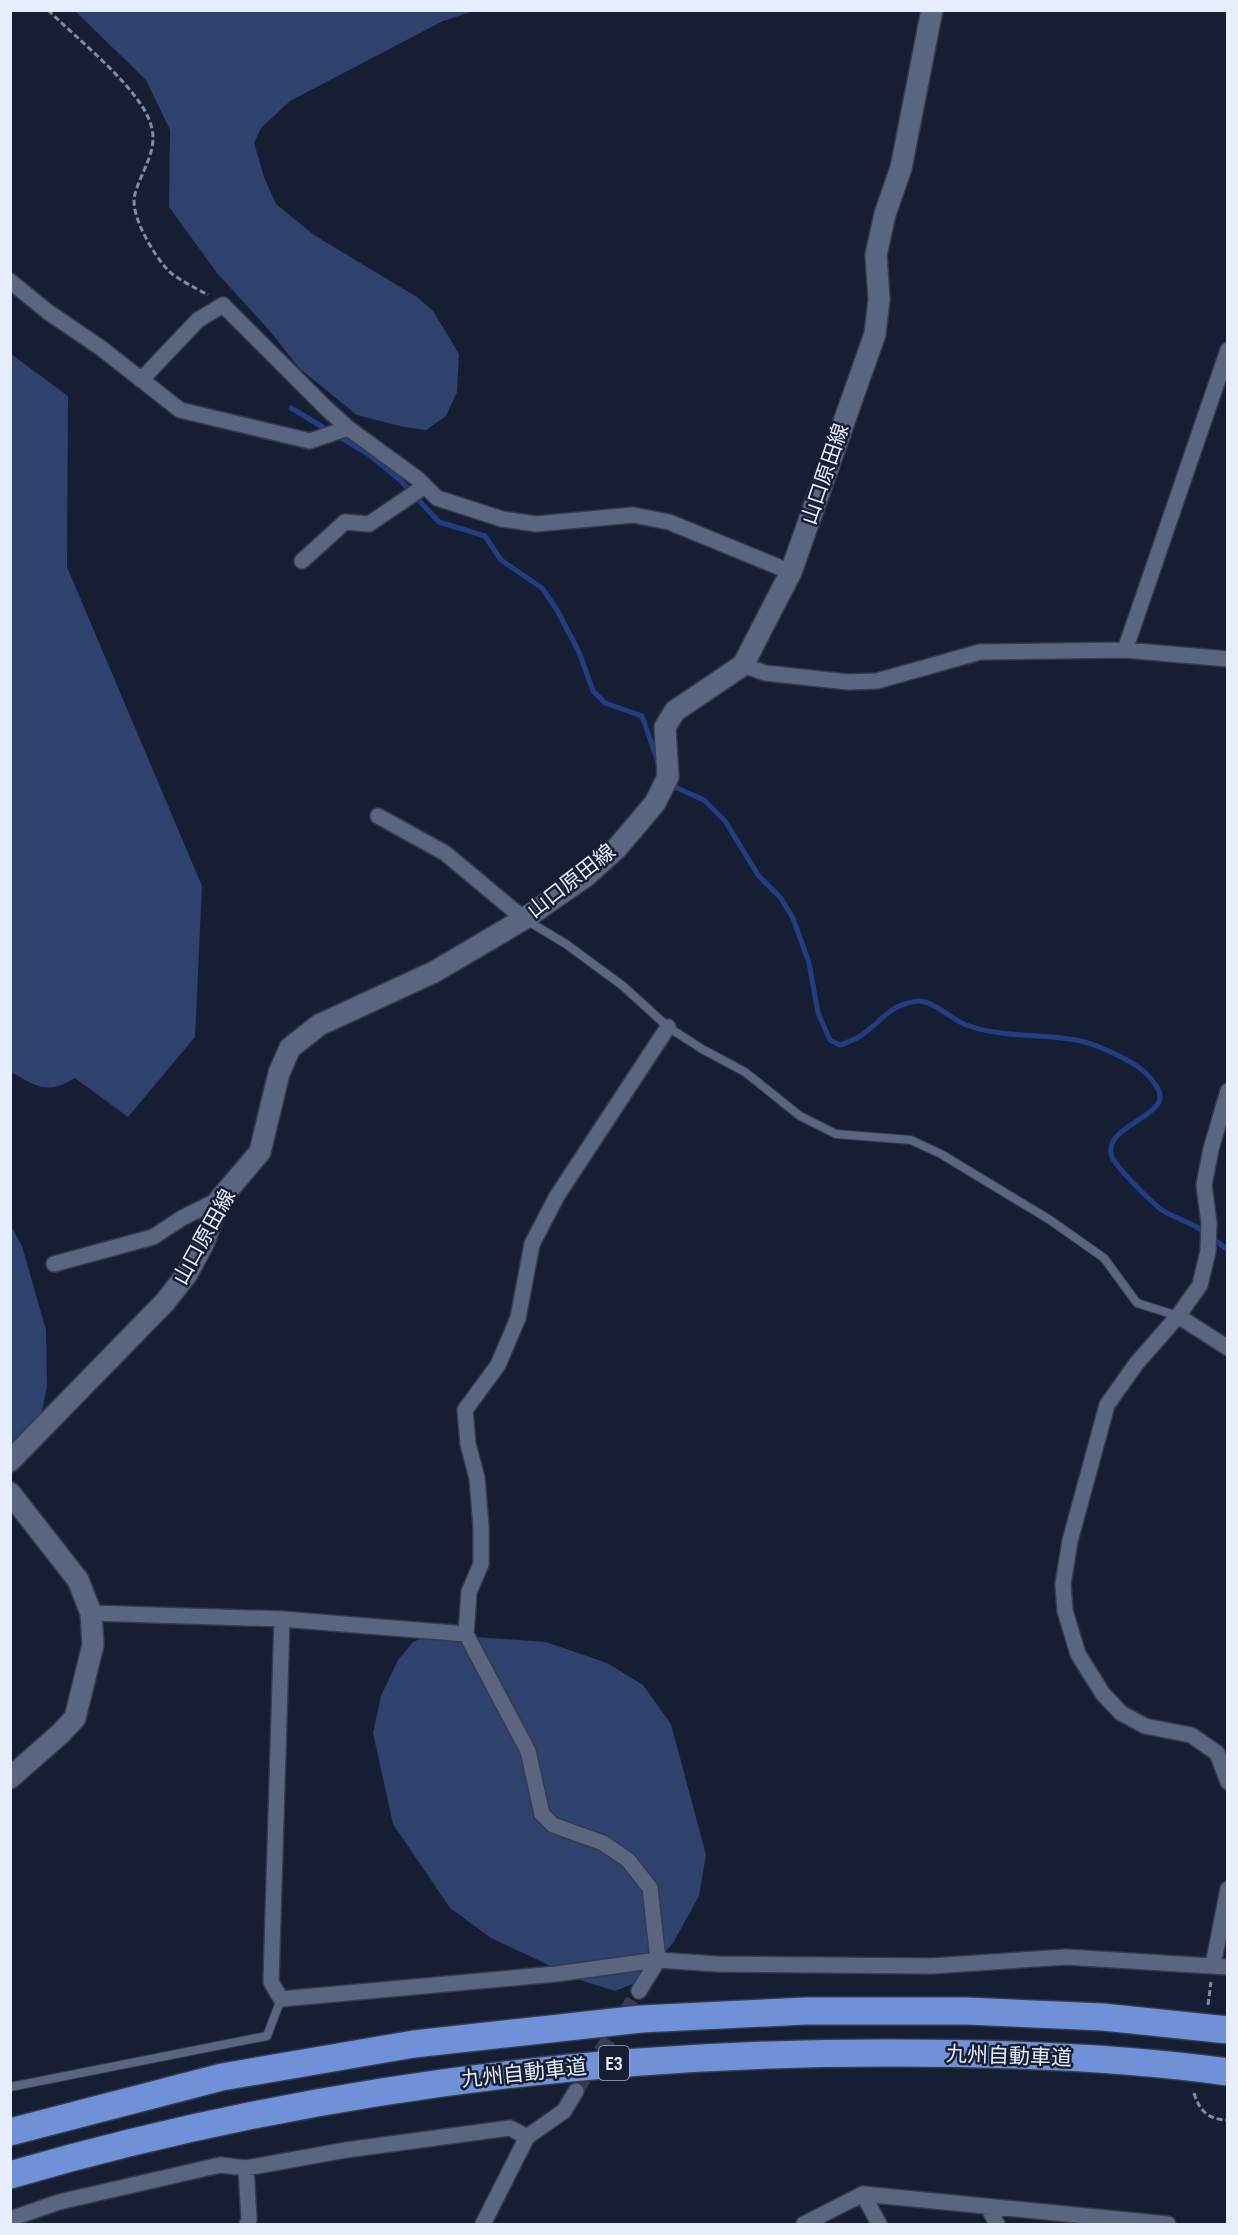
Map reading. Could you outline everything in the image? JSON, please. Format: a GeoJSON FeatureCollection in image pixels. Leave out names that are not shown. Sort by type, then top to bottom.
{"type":"FeatureCollection","features":[{"type":"Feature","properties":{"kind":"highway","name":"九州自動車道"},"geometry":{"type":"LineString","coordinates":[[10,2132],[222,2076],[414,2044],[641,2019],[806,2011],[967,2011],[1103,2017],[1227,2030]]}},
{"type":"Feature","properties":{"kind":"highway","name":"九州自動車道"},"geometry":{"type":"LineString","coordinates":[[10,2175],[220,2121],[414,2086],[634,2061],[803,2053],[973,2053],[1110,2061],[1227,2072]]}},
{"type":"Feature","properties":{"kind":"main road","name":"山口原田線"},"geometry":{"type":"LineString","coordinates":[[10,1461],[165,1302],[187,1274],[203,1244],[220,1199],[260,1152],[279,1073],[290,1048],[318,1025],[434,972],[524,919],[586,876],[617,848],[655,803],[668,777],[665,727],[675,711],[743,665],[791,572],[875,334],[879,299],[876,255],[885,214],[902,168],[932,10]]}},
{"type":"Feature","properties":{"kind":"main road"},"geometry":{"type":"LineString","coordinates":[[10,1493],[78,1581],[91,1613],[93,1645],[75,1718],[10,1778]]}},
{"type":"Feature","properties":{"kind":"street"},"geometry":{"type":"LineString","coordinates":[[10,280],[48,312],[101,348],[180,410],[310,441],[348,428]]}},
{"type":"Feature","properties":{"kind":"street"},"geometry":{"type":"LineString","coordinates":[[141,380],[198,320],[224,305],[327,409],[437,498],[502,519],[536,524],[633,514],[669,522],[791,572]]}},
{"type":"Feature","properties":{"kind":"street"},"geometry":{"type":"LineString","coordinates":[[1125,650],[1227,350]]}},
{"type":"Feature","properties":{"kind":"street"},"geometry":{"type":"LineString","coordinates":[[302,561],[345,522],[369,524],[425,486]]}},
{"type":"Feature","properties":{"kind":"street"},"geometry":{"type":"LineString","coordinates":[[743,665],[765,673],[848,682],[877,681],[980,652],[1125,650],[1227,659]]}},
{"type":"Feature","properties":{"kind":"street"},"geometry":{"type":"LineString","coordinates":[[378,816],[446,853],[524,919]]}},
{"type":"Feature","properties":{"kind":"street"},"geometry":{"type":"LineString","coordinates":[[639,1991],[658,1960],[650,1888],[628,1860],[603,1844],[553,1825],[542,1814],[528,1751],[466,1634],[469,1592],[481,1564],[482,1527],[477,1478],[468,1444],[465,1410],[498,1365],[518,1318],[532,1244],[556,1196],[668,1027]]}},
{"type":"Feature","properties":{"kind":"street"},"geometry":{"type":"LineString","coordinates":[[1227,1091],[1204,1185],[1209,1224],[1208,1251],[1200,1285],[1178,1316],[1136,1364],[1107,1405],[1070,1541],[1063,1584],[1065,1611],[1078,1653],[1109,1700],[1121,1713],[1145,1726],[1191,1735],[1217,1754],[1227,1782]]}},
{"type":"Feature","properties":{"kind":"street"},"geometry":{"type":"LineString","coordinates":[[54,1264],[153,1237],[182,1218],[220,1199]]}},
{"type":"Feature","properties":{"kind":"street"},"geometry":{"type":"LineString","coordinates":[[1178,1316],[1227,1348]]}},
{"type":"Feature","properties":{"kind":"street"},"geometry":{"type":"LineString","coordinates":[[91,1613],[282,1619],[466,1634]]}},
{"type":"Feature","properties":{"kind":"street"},"geometry":{"type":"LineString","coordinates":[[282,1619],[271,1982],[281,1999],[556,1974],[658,1960],[717,1964],[931,1966],[1066,1957],[1220,1966],[1227,1888]]}},
{"type":"Feature","properties":{"kind":"street"},"geometry":{"type":"LineString","coordinates":[[483,2224],[527,2137],[564,2111],[576,2091]]}},
{"type":"Feature","properties":{"kind":"street"},"geometry":{"type":"LineString","coordinates":[[10,2219],[59,2202],[220,2165],[246,2168],[346,2150],[510,2128],[527,2137]]}},
{"type":"Feature","properties":{"kind":"street"},"geometry":{"type":"LineString","coordinates":[[246,2168],[249,2220],[247,2224]]}},
{"type":"Feature","properties":{"kind":"street"},"geometry":{"type":"LineString","coordinates":[[863,2194],[879,2224]]}},
{"type":"Feature","properties":{"kind":"street"},"geometry":{"type":"LineString","coordinates":[[804,2224],[863,2194],[1113,2222],[1168,2224]]}},
{"type":"Feature","properties":{"kind":"street"},"geometry":{"type":"LineString","coordinates":[[988,2207],[997,2224]]}},
{"type":"Feature","properties":{"kind":"lane"},"geometry":{"type":"LineString","coordinates":[[524,919],[566,944],[623,986],[668,1027],[702,1049],[745,1072],[800,1116],[836,1134],[911,1140],[941,1154],[1050,1220],[1104,1258],[1137,1303],[1178,1316]]}},
{"type":"Feature","properties":{"kind":"lane"},"geometry":{"type":"LineString","coordinates":[[10,2087],[267,2036],[281,1999]]}},
{"type":"Feature","properties":{"kind":"path"},"geometry":{"type":"LineString","coordinates":[[48,10],[126,84],[145,108],[152,126],[153,147],[134,196],[138,223],[166,269],[224,305]]}},
{"type":"Feature","properties":{"kind":"path"},"geometry":{"type":"LineString","coordinates":[[1208,2005],[1220,1966]]}},
{"type":"Feature","properties":{"kind":"path"},"geometry":{"type":"LineString","coordinates":[[1194,2092],[1198,2107],[1216,2120],[1227,2120]]}},
{"type":"Feature","properties":{"kind":"shaded area"},"geometry":{"type":"Polygon","coordinates":[[[75,11],[498,11],[471,12],[443,21],[290,101],[261,128],[254,143],[264,177],[276,204],[314,235],[417,297],[433,311],[459,354],[457,392],[446,416],[426,430],[357,415],[300,369],[269,330],[217,273],[169,207],[170,130],[146,80],[75,11]]]}},
{"type":"Feature","properties":{"kind":"shaded area"},"geometry":{"type":"Polygon","coordinates":[[[11,354],[68,396],[67,567],[202,886],[195,1037],[128,1117],[75,1078],[50,1088],[28,1082],[11,1072],[11,354]]]}},
{"type":"Feature","properties":{"kind":"shaded area"},"geometry":{"type":"Polygon","coordinates":[[[10,1224],[22,1246],[46,1330],[47,1387],[40,1420],[35,1428],[11,1443],[10,1224]]]}},
{"type":"Feature","properties":{"kind":"shaded area"},"geometry":{"type":"Polygon","coordinates":[[[433,1634],[546,1642],[607,1663],[643,1685],[671,1724],[706,1855],[699,1896],[673,1943],[640,1981],[615,1991],[583,1981],[491,1938],[450,1908],[393,1824],[373,1733],[381,1696],[398,1660],[413,1642],[433,1634]]]}},
{"type":"Feature","properties":{"kind":"waterway"},"geometry":{"type":"LineString","coordinates":[[291,408],[368,454],[400,480],[439,522],[485,536],[501,560],[542,588],[557,610],[579,652],[593,691],[605,703],[642,716],[659,765]]}},
{"type":"Feature","properties":{"kind":"waterway"},"geometry":{"type":"LineString","coordinates":[[671,782],[675,787],[704,800],[725,821],[758,875],[780,897],[793,918],[809,963],[818,1013],[830,1040],[840,1045],[853,1040],[891,1011],[907,1003],[918,1001],[930,1004],[966,1025],[979,1029],[1077,1040],[1127,1060],[1150,1078],[1158,1089],[1160,1099],[1147,1114],[1116,1137],[1111,1146],[1112,1157],[1135,1185],[1162,1210],[1199,1228],[1228,1250]]}},
{"type":"Feature","properties":{"kind":"tunnel"},"geometry":{"type":"LineString","coordinates":[[576,2091],[639,1991]]}}]}
